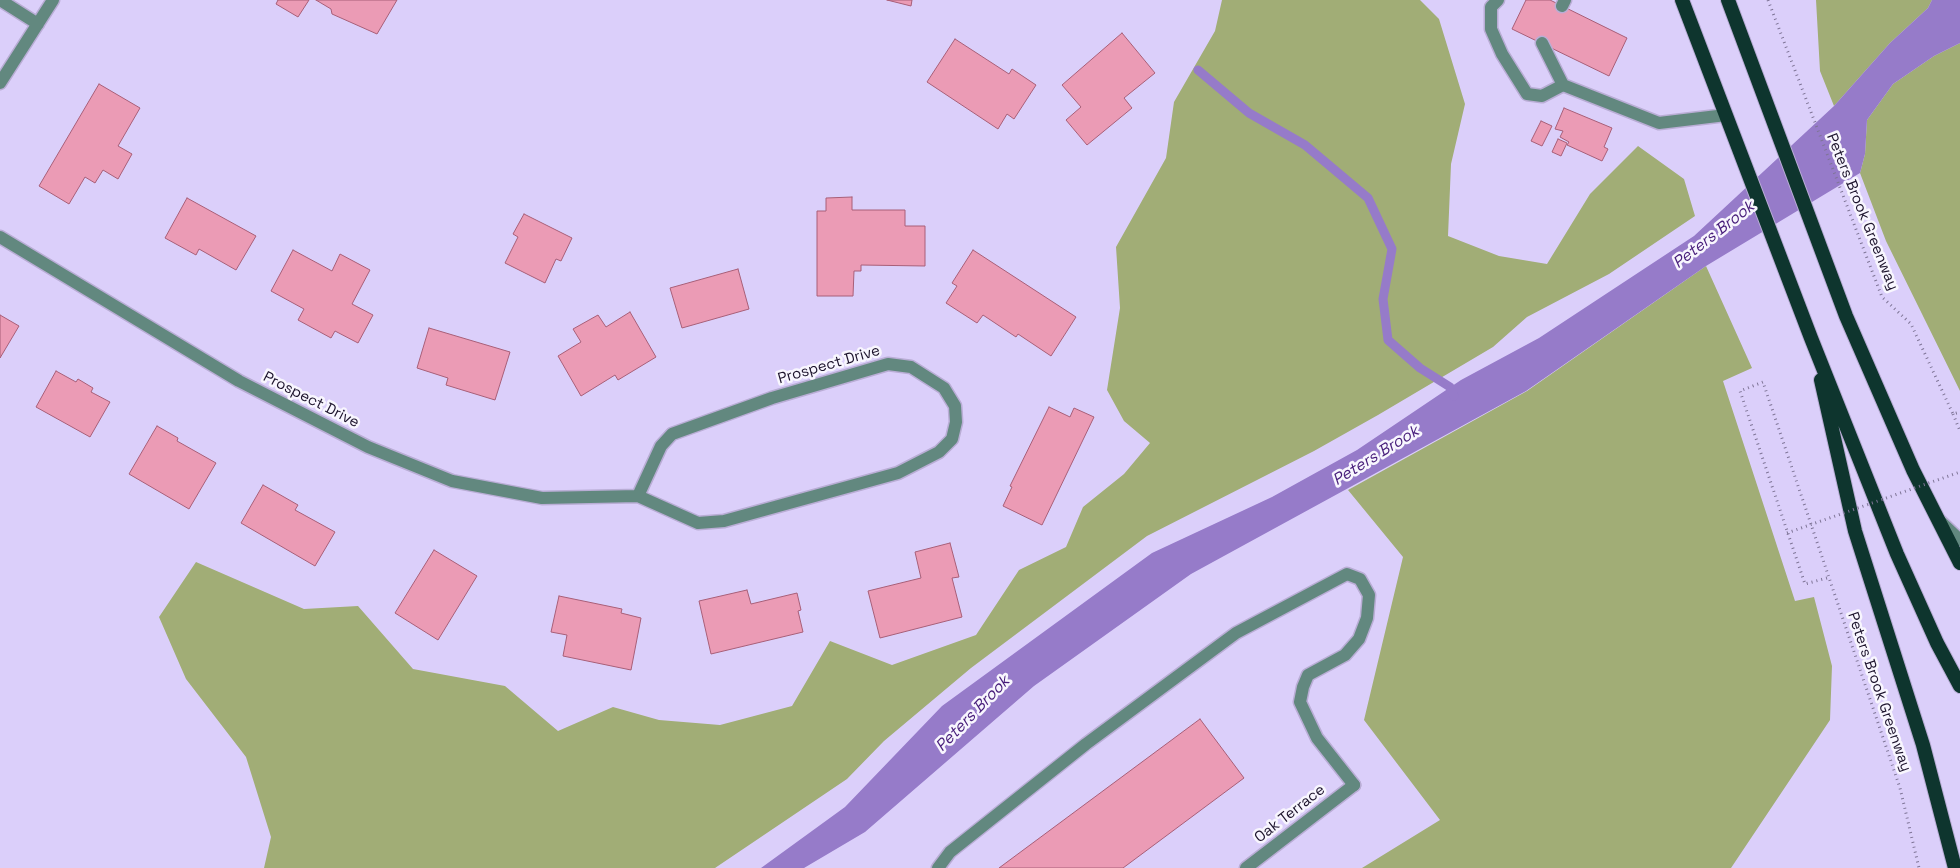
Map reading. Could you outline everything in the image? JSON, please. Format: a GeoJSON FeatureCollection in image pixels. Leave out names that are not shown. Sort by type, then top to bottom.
{"type":"FeatureCollection","features":[{"type":"Feature","properties":{"kind":"highway"},"geometry":{"type":"LineString","coordinates":[[1682,0],[1811,338],[1898,554],[1937,643],[1960,686]]}},
{"type":"Feature","properties":{"kind":"highway"},"geometry":{"type":"LineString","coordinates":[[1728,0],[1846,316],[1936,517],[1960,563]]}},
{"type":"Feature","properties":{"kind":"highway"},"geometry":{"type":"LineString","coordinates":[[1811,338],[1855,531],[1920,736],[1955,868]]}},
{"type":"Feature","properties":{"kind":"street"},"geometry":{"type":"LineString","coordinates":[[0,0],[38,24]]}},
{"type":"Feature","properties":{"kind":"street"},"geometry":{"type":"LineString","coordinates":[[0,83],[53,0]]}},
{"type":"Feature","properties":{"kind":"street"},"geometry":{"type":"LineString","coordinates":[[1498,0],[1490,7],[1491,29],[1502,54],[1527,94],[1542,96],[1563,84]]}},
{"type":"Feature","properties":{"kind":"street"},"geometry":{"type":"LineString","coordinates":[[1542,44],[1563,84],[1659,123],[1726,115]]}},
{"type":"Feature","properties":{"kind":"street","name":"Prospect Drive"},"geometry":{"type":"LineString","coordinates":[[0,237],[239,381],[368,447],[452,481],[542,498],[638,496],[698,523],[724,521],[898,473],[940,452],[952,439],[956,422],[955,406],[944,388],[910,367],[888,364],[772,398],[672,434],[661,446],[638,496]]}},
{"type":"Feature","properties":{"kind":"street"},"geometry":{"type":"LineString","coordinates":[[1936,517],[1960,540]]}},
{"type":"Feature","properties":{"kind":"street","name":"Oak Terrace"},"geometry":{"type":"LineString","coordinates":[[938,868],[950,852],[1086,744],[1236,633],[1347,574],[1360,579],[1369,595],[1367,618],[1359,639],[1345,655],[1308,675],[1300,702],[1317,738],[1354,785],[1246,868]]}},
{"type":"Feature","properties":{"kind":"path","name":"Peters Brook Greenway"},"geometry":{"type":"LineString","coordinates":[[1768,0],[1882,297],[1911,324],[1954,414],[1960,431]]}},
{"type":"Feature","properties":{"kind":"path","name":"Peters Brook Greenway"},"geometry":{"type":"LineString","coordinates":[[1787,533],[1740,391],[1763,382],[1827,578],[1900,788],[1919,868]]}},
{"type":"Feature","properties":{"kind":"path"},"geometry":{"type":"LineString","coordinates":[[1954,414],[1960,412]]}},
{"type":"Feature","properties":{"kind":"path"},"geometry":{"type":"LineString","coordinates":[[1827,578],[1805,584],[1787,533],[1960,472]]}},
{"type":"Feature","properties":{"kind":"green space"},"geometry":{"type":"Polygon","coordinates":[[[1222,0],[1420,0],[1439,19],[1465,104],[1451,164],[1448,236],[1499,256],[1547,264],[1590,194],[1638,146],[1684,179],[1695,216],[1609,274],[1527,317],[1493,347],[1378,415],[1314,451],[1147,536],[971,668],[884,741],[847,779],[715,868],[264,868],[271,837],[246,757],[186,679],[159,617],[196,562],[304,609],[358,606],[413,669],[505,686],[558,731],[613,707],[659,720],[720,725],[792,706],[830,641],[892,665],[976,635],[1019,570],[1066,547],[1083,507],[1124,474],[1150,443],[1124,421],[1107,390],[1120,308],[1116,247],[1166,158],[1174,102],[1215,31],[1222,0]]]}},
{"type":"Feature","properties":{"kind":"green space"},"geometry":{"type":"Polygon","coordinates":[[[1816,0],[1932,0],[1928,8],[1890,43],[1834,106],[1820,71],[1816,0]]]}},
{"type":"Feature","properties":{"kind":"green space"},"geometry":{"type":"Polygon","coordinates":[[[1960,43],[1960,391],[1886,241],[1860,173],[1865,154],[1867,120],[1893,84],[1934,56],[1960,43]]]}},
{"type":"Feature","properties":{"kind":"green space"},"geometry":{"type":"Polygon","coordinates":[[[1706,266],[1752,368],[1723,381],[1795,601],[1814,597],[1832,666],[1830,720],[1731,868],[1362,868],[1440,820],[1364,720],[1403,557],[1348,490],[1527,391],[1706,266]]]}},
{"type":"Feature","properties":{"kind":"water","name":"Peters Brook"},"geometry":{"type":"Polygon","coordinates":[[[1932,0],[1960,0],[1960,43],[1934,56],[1893,84],[1867,120],[1865,154],[1860,173],[1706,266],[1526,391],[1191,574],[1034,686],[865,832],[804,868],[761,868],[845,807],[942,706],[1152,553],[1272,497],[1357,450],[1461,380],[1539,338],[1694,236],[1834,106],[1890,43],[1928,8],[1932,0]]]}},
{"type":"Feature","properties":{"kind":"building"},"geometry":{"type":"Polygon","coordinates":[[[278,0],[309,0],[298,17],[276,4],[278,0]]]}},
{"type":"Feature","properties":{"kind":"building"},"geometry":{"type":"Polygon","coordinates":[[[316,0],[397,0],[377,34],[332,14],[331,9],[316,0]]]}},
{"type":"Feature","properties":{"kind":"building"},"geometry":{"type":"Polygon","coordinates":[[[887,0],[912,0],[911,6],[887,0]]]}},
{"type":"Feature","properties":{"kind":"building"},"geometry":{"type":"Polygon","coordinates":[[[1526,0],[1550,0],[1627,38],[1609,76],[1512,29],[1526,0]]]}},
{"type":"Feature","properties":{"kind":"building"},"geometry":{"type":"Polygon","coordinates":[[[1122,33],[1155,73],[1124,98],[1132,108],[1087,145],[1066,120],[1081,107],[1062,85],[1122,33]]]}},
{"type":"Feature","properties":{"kind":"building"},"geometry":{"type":"Polygon","coordinates":[[[955,39],[1009,74],[1012,69],[1036,85],[1014,119],[1007,114],[998,129],[927,82],[955,39]]]}},
{"type":"Feature","properties":{"kind":"building"},"geometry":{"type":"Polygon","coordinates":[[[99,84],[140,108],[118,146],[132,154],[118,179],[103,170],[95,183],[85,177],[69,204],[39,186],[99,84]]]}},
{"type":"Feature","properties":{"kind":"building"},"geometry":{"type":"Polygon","coordinates":[[[1564,108],[1612,128],[1604,147],[1608,149],[1602,161],[1567,145],[1569,142],[1560,137],[1563,131],[1555,129],[1564,108]]]}},
{"type":"Feature","properties":{"kind":"building"},"geometry":{"type":"Polygon","coordinates":[[[1541,121],[1552,126],[1542,146],[1531,141],[1541,121]]]}},
{"type":"Feature","properties":{"kind":"building"},"geometry":{"type":"Polygon","coordinates":[[[1558,139],[1567,143],[1561,156],[1552,152],[1558,139]]]}},
{"type":"Feature","properties":{"kind":"building"},"geometry":{"type":"Polygon","coordinates":[[[852,197],[852,210],[905,210],[905,226],[925,226],[925,266],[861,265],[861,271],[854,271],[853,296],[817,296],[817,211],[826,211],[826,198],[852,197]]]}},
{"type":"Feature","properties":{"kind":"building"},"geometry":{"type":"Polygon","coordinates":[[[187,198],[256,236],[236,270],[199,249],[196,255],[165,238],[187,198]]]}},
{"type":"Feature","properties":{"kind":"building"},"geometry":{"type":"Polygon","coordinates":[[[524,214],[572,238],[561,261],[556,259],[545,283],[505,263],[518,237],[513,234],[524,214]]]}},
{"type":"Feature","properties":{"kind":"building"},"geometry":{"type":"Polygon","coordinates":[[[293,250],[332,271],[340,254],[370,270],[352,304],[373,315],[358,343],[335,331],[331,338],[298,320],[304,309],[271,291],[293,250]]]}},
{"type":"Feature","properties":{"kind":"building"},"geometry":{"type":"Polygon","coordinates":[[[973,250],[1076,317],[1051,356],[1018,334],[1016,337],[983,315],[977,323],[946,303],[957,286],[952,283],[973,250]]]}},
{"type":"Feature","properties":{"kind":"building"},"geometry":{"type":"Polygon","coordinates":[[[738,269],[749,309],[682,328],[670,288],[738,269]]]}},
{"type":"Feature","properties":{"kind":"building"},"geometry":{"type":"Polygon","coordinates":[[[630,312],[656,357],[618,380],[615,375],[581,396],[558,356],[581,342],[573,329],[598,315],[606,327],[630,312]]]}},
{"type":"Feature","properties":{"kind":"building"},"geometry":{"type":"Polygon","coordinates":[[[0,315],[19,326],[0,358],[0,315]]]}},
{"type":"Feature","properties":{"kind":"building"},"geometry":{"type":"Polygon","coordinates":[[[429,328],[510,352],[495,400],[446,385],[448,378],[417,368],[429,328]]]}},
{"type":"Feature","properties":{"kind":"building"},"geometry":{"type":"Polygon","coordinates":[[[56,371],[76,382],[78,379],[93,388],[91,392],[110,402],[90,437],[36,407],[56,371]]]}},
{"type":"Feature","properties":{"kind":"building"},"geometry":{"type":"Polygon","coordinates":[[[1049,407],[1070,417],[1074,408],[1094,417],[1042,525],[1003,506],[1012,487],[1010,486],[1049,407]]]}},
{"type":"Feature","properties":{"kind":"building"},"geometry":{"type":"Polygon","coordinates":[[[157,426],[178,438],[177,441],[216,463],[189,509],[129,474],[157,426]]]}},
{"type":"Feature","properties":{"kind":"building"},"geometry":{"type":"Polygon","coordinates":[[[263,485],[298,505],[295,510],[335,532],[315,566],[241,523],[263,485]]]}},
{"type":"Feature","properties":{"kind":"building"},"geometry":{"type":"Polygon","coordinates":[[[950,543],[959,577],[952,578],[962,617],[880,638],[868,591],[921,578],[915,552],[950,543]]]}},
{"type":"Feature","properties":{"kind":"building"},"geometry":{"type":"Polygon","coordinates":[[[434,550],[477,576],[438,640],[395,613],[434,550]]]}},
{"type":"Feature","properties":{"kind":"building"},"geometry":{"type":"Polygon","coordinates":[[[747,590],[751,604],[797,593],[801,610],[798,611],[803,632],[711,654],[699,601],[747,590]]]}},
{"type":"Feature","properties":{"kind":"building"},"geometry":{"type":"Polygon","coordinates":[[[559,596],[622,609],[621,613],[641,618],[631,670],[563,656],[567,635],[551,632],[559,596]]]}},
{"type":"Feature","properties":{"kind":"building"},"geometry":{"type":"Polygon","coordinates":[[[1200,719],[1244,778],[1123,868],[999,868],[1200,719]]]}},
{"type":"Feature","properties":{"kind":"waterway"},"geometry":{"type":"LineString","coordinates":[[1198,70],[1249,113],[1305,145],[1368,198],[1392,249],[1383,299],[1388,340],[1420,368],[1450,387],[1454,396]]}}]}
